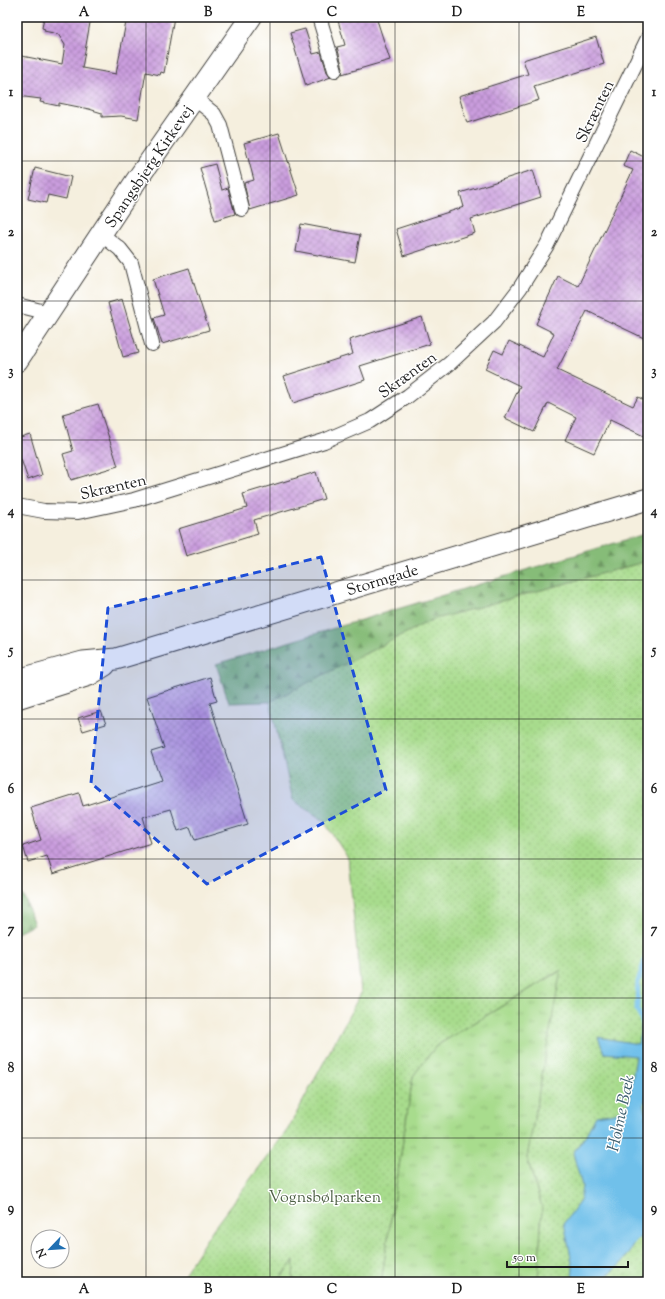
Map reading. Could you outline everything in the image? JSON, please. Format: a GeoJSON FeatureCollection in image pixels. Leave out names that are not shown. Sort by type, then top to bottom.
{"type":"FeatureCollection","features":[{"type":"Feature","properties":{"kind":"street","name":"Spangsbjerg Kirkevej"},"geometry":{"type":"LineString","coordinates":[[17,360],[101,234],[251,17]]}},
{"type":"Feature","properties":{"kind":"street"},"geometry":{"type":"LineString","coordinates":[[319,17],[335,70]]}},
{"type":"Feature","properties":{"kind":"street","name":"Skrænten"},"geometry":{"type":"LineString","coordinates":[[17,506],[44,511],[78,512],[134,500],[324,441],[370,421],[408,396],[449,364],[494,322],[520,288],[547,245],[648,38]]}},
{"type":"Feature","properties":{"kind":"street","name":"Spangsbjerg Kirkevej"},"geometry":{"type":"LineString","coordinates":[[194,98],[214,114],[220,125],[242,209]]}},
{"type":"Feature","properties":{"kind":"street","name":"Spangsbjerg Kirkevej"},"geometry":{"type":"LineString","coordinates":[[101,234],[120,249],[131,263],[152,344]]}},
{"type":"Feature","properties":{"kind":"street"},"geometry":{"type":"LineString","coordinates":[[17,305],[49,313]]}},
{"type":"Feature","properties":{"kind":"street","name":"Stormgade"},"geometry":{"type":"LineString","coordinates":[[17,680],[83,662],[116,659],[648,499]]}},
{"type":"Feature","properties":{"kind":"street","name":"Stormgade"},"geometry":{"type":"LineString","coordinates":[[17,698],[89,675],[116,659]]}},
{"type":"Feature","properties":{"kind":"highlighted area"},"geometry":{"type":"Polygon","coordinates":[[[321,557],[386,790],[207,884],[91,783],[108,608],[321,557]]]}},
{"type":"Feature","properties":{"kind":"green space"},"geometry":{"type":"Polygon","coordinates":[[[648,533],[648,561],[432,620],[270,702],[229,703],[216,664],[648,533]]]}},
{"type":"Feature","properties":{"kind":"green space","name":"Vognsbølparken"},"geometry":{"type":"Polygon","coordinates":[[[648,561],[648,1282],[538,1282],[542,1207],[527,1158],[561,970],[436,1046],[413,1076],[381,1282],[293,1282],[294,1260],[278,1282],[179,1282],[213,1229],[288,1129],[361,993],[348,858],[323,820],[293,800],[270,702],[432,620],[648,561]]]}},
{"type":"Feature","properties":{"kind":"green space"},"geometry":{"type":"Polygon","coordinates":[[[17,887],[26,901],[34,925],[17,933],[17,887]]]}},
{"type":"Feature","properties":{"kind":"green space"},"geometry":{"type":"Polygon","coordinates":[[[562,970],[527,1158],[542,1207],[538,1282],[381,1282],[413,1076],[436,1046],[562,970]]]}},
{"type":"Feature","properties":{"kind":"green space"},"geometry":{"type":"Polygon","coordinates":[[[294,1259],[293,1282],[278,1282],[294,1259]]]}},
{"type":"Feature","properties":{"kind":"water"},"geometry":{"type":"Polygon","coordinates":[[[642,1020],[648,1028],[648,1084],[644,1107],[648,1123],[648,1230],[636,1241],[621,1264],[604,1278],[591,1282],[572,1282],[573,1267],[564,1223],[580,1201],[582,1186],[573,1153],[584,1138],[596,1116],[615,1113],[628,1105],[636,1056],[604,1053],[598,1037],[638,1044],[642,1020]]]}},
{"type":"Feature","properties":{"kind":"building"},"geometry":{"type":"Polygon","coordinates":[[[44,17],[91,17],[82,68],[116,74],[127,17],[174,17],[164,73],[161,72],[160,75],[146,72],[138,119],[121,116],[102,117],[102,113],[89,109],[59,103],[59,106],[40,102],[41,99],[17,96],[17,55],[62,64],[65,45],[58,34],[44,31],[45,29],[42,28],[44,17]]]}},
{"type":"Feature","properties":{"kind":"building"},"geometry":{"type":"Polygon","coordinates":[[[337,17],[376,17],[390,60],[342,74],[343,68],[337,47],[345,45],[337,17]]]}},
{"type":"Feature","properties":{"kind":"building"},"geometry":{"type":"Polygon","coordinates":[[[305,29],[313,54],[321,52],[327,72],[331,77],[306,86],[290,33],[305,29]]]}},
{"type":"Feature","properties":{"kind":"building"},"geometry":{"type":"Polygon","coordinates":[[[596,37],[604,64],[534,86],[539,100],[467,123],[459,96],[528,74],[523,60],[596,37]]]}},
{"type":"Feature","properties":{"kind":"building"},"geometry":{"type":"Polygon","coordinates":[[[279,133],[299,195],[250,210],[244,183],[254,180],[244,143],[279,133]]]}},
{"type":"Feature","properties":{"kind":"building"},"geometry":{"type":"Polygon","coordinates":[[[630,150],[648,159],[648,340],[587,311],[557,370],[633,406],[638,397],[648,402],[648,438],[610,420],[594,453],[565,440],[576,417],[548,403],[534,432],[505,418],[520,386],[485,369],[494,350],[503,354],[509,341],[543,357],[554,333],[536,324],[558,276],[578,286],[633,170],[623,166],[630,150]]]}},
{"type":"Feature","properties":{"kind":"building"},"geometry":{"type":"Polygon","coordinates":[[[215,164],[222,190],[228,188],[235,214],[215,220],[200,168],[215,164]]]}},
{"type":"Feature","properties":{"kind":"building"},"geometry":{"type":"Polygon","coordinates":[[[35,168],[71,177],[66,199],[48,195],[46,203],[28,199],[35,168]]]}},
{"type":"Feature","properties":{"kind":"building"},"geometry":{"type":"Polygon","coordinates":[[[533,170],[541,197],[471,219],[475,233],[404,256],[396,229],[464,207],[460,193],[533,170]]]}},
{"type":"Feature","properties":{"kind":"building"},"geometry":{"type":"Polygon","coordinates":[[[301,224],[360,235],[355,262],[296,251],[301,224]]]}},
{"type":"Feature","properties":{"kind":"building"},"geometry":{"type":"Polygon","coordinates":[[[189,268],[209,330],[162,344],[154,318],[164,315],[153,279],[189,268]]]}},
{"type":"Feature","properties":{"kind":"building"},"geometry":{"type":"Polygon","coordinates":[[[122,299],[138,353],[123,357],[108,303],[122,299]]]}},
{"type":"Feature","properties":{"kind":"building"},"geometry":{"type":"Polygon","coordinates":[[[422,317],[430,344],[360,366],[365,380],[293,403],[284,376],[353,354],[349,340],[422,317]]]}},
{"type":"Feature","properties":{"kind":"building"},"geometry":{"type":"Polygon","coordinates":[[[98,404],[118,466],[71,480],[63,454],[73,451],[63,414],[98,404]]]}},
{"type":"Feature","properties":{"kind":"building"},"geometry":{"type":"Polygon","coordinates":[[[30,434],[42,475],[28,480],[21,459],[17,461],[17,438],[30,434]]]}},
{"type":"Feature","properties":{"kind":"building"},"geometry":{"type":"Polygon","coordinates":[[[316,472],[324,499],[254,520],[258,534],[186,556],[178,529],[247,508],[243,494],[316,472]]]}},
{"type":"Feature","properties":{"kind":"building"},"geometry":{"type":"Polygon","coordinates":[[[210,677],[217,701],[210,703],[248,824],[195,840],[190,827],[178,831],[171,809],[143,817],[151,843],[53,874],[47,856],[28,862],[23,846],[41,840],[31,808],[79,793],[83,806],[161,781],[151,752],[164,748],[147,697],[210,677]]]}},
{"type":"Feature","properties":{"kind":"building"},"geometry":{"type":"Polygon","coordinates":[[[101,711],[106,724],[83,731],[78,718],[101,711]]]}},
{"type":"Feature","properties":{"kind":"waterway","name":"Holme Bæk"},"geometry":{"type":"LineString","coordinates":[[644,1026],[637,1009],[638,982],[648,951]]}}]}
